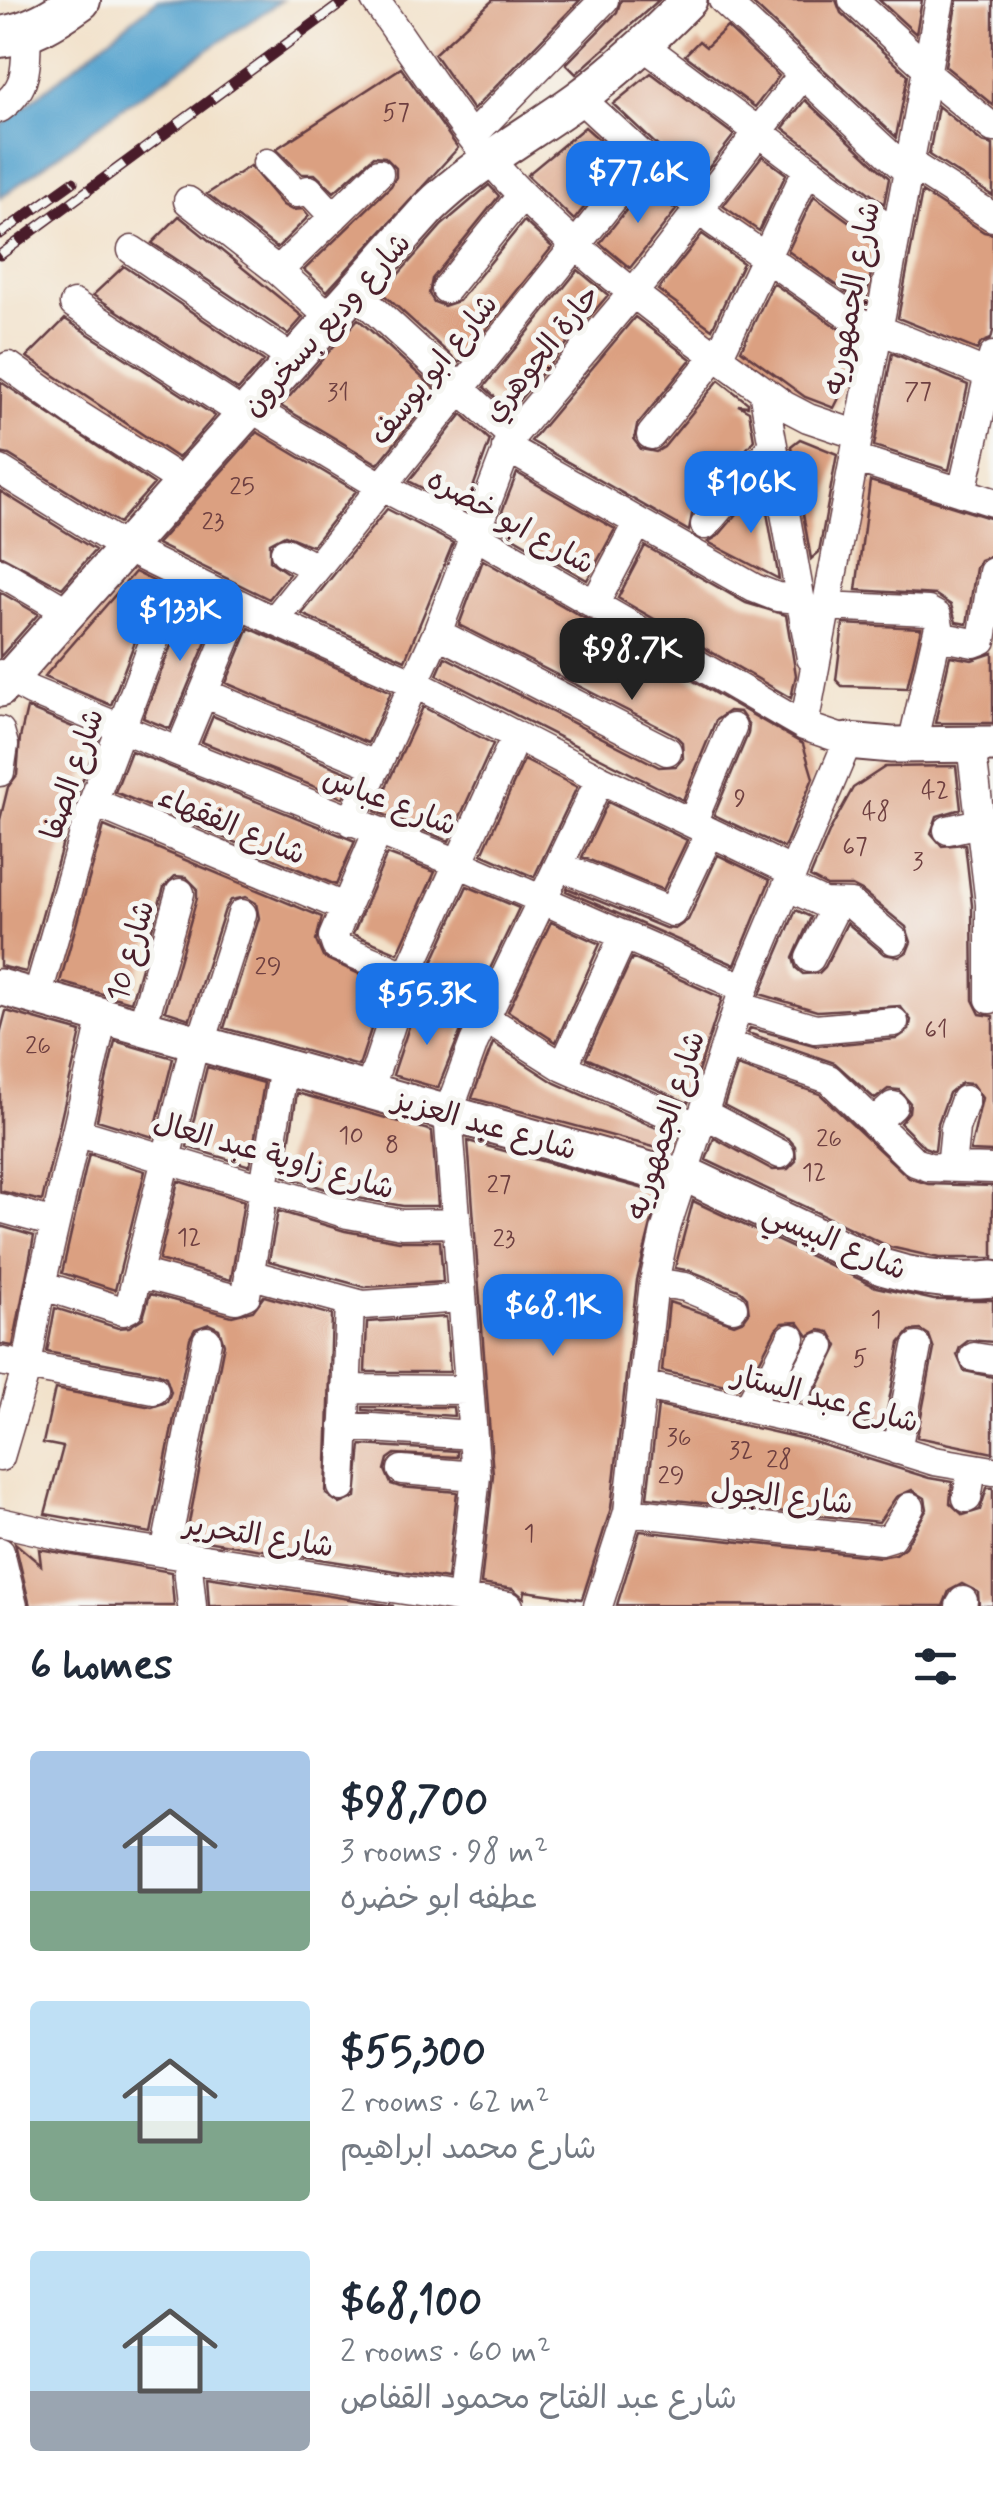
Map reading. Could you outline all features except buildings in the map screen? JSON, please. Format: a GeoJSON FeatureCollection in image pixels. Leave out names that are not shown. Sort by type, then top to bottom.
{"type":"FeatureCollection","features":[{"type":"Feature","properties":{"kind":"main road"},"geometry":{"type":"LineString","coordinates":[[14,34],[47,23],[80,0]]}},
{"type":"Feature","properties":{"kind":"street"},"geometry":{"type":"LineString","coordinates":[[375,0],[481,147],[522,195],[632,292],[764,390],[856,447],[993,502]]}},
{"type":"Feature","properties":{"kind":"street"},"geometry":{"type":"LineString","coordinates":[[481,147],[604,0]]}},
{"type":"Feature","properties":{"kind":"street","name":"شارع وديع بسخرون"},"geometry":{"type":"LineString","coordinates":[[3,681],[70,613],[481,147],[580,98],[644,46],[689,0]]}},
{"type":"Feature","properties":{"kind":"street"},"geometry":{"type":"LineString","coordinates":[[723,0],[908,167],[993,217]]}},
{"type":"Feature","properties":{"kind":"street"},"geometry":{"type":"LineString","coordinates":[[853,0],[993,128]]}},
{"type":"Feature","properties":{"kind":"street","name":"شارع الجمهوريه"},"geometry":{"type":"LineString","coordinates":[[804,726],[814,675],[813,602],[856,447],[940,0]]}},
{"type":"Feature","properties":{"kind":"street"},"geometry":{"type":"LineString","coordinates":[[0,108],[15,97],[23,84],[14,34]]}},
{"type":"Feature","properties":{"kind":"street"},"geometry":{"type":"LineString","coordinates":[[644,46],[896,235]]}},
{"type":"Feature","properties":{"kind":"street","name":"حارة الجوهري"},"geometry":{"type":"LineString","coordinates":[[351,822],[437,633],[509,442],[803,74]]}},
{"type":"Feature","properties":{"kind":"street"},"geometry":{"type":"LineString","coordinates":[[580,98],[698,208],[878,332],[992,369],[962,492]]}},
{"type":"Feature","properties":{"kind":"street","name":"شارع ابو يوسف"},"geometry":{"type":"LineString","coordinates":[[274,622],[644,158]]}},
{"type":"Feature","properties":{"kind":"street"},"geometry":{"type":"LineString","coordinates":[[267,163],[296,194],[309,190],[334,217]]}},
{"type":"Feature","properties":{"kind":"street"},"geometry":{"type":"LineString","coordinates":[[651,435],[717,356],[807,170]]}},
{"type":"Feature","properties":{"kind":"street"},"geometry":{"type":"LineString","coordinates":[[278,271],[378,173]]}},
{"type":"Feature","properties":{"kind":"street"},"geometry":{"type":"LineString","coordinates":[[446,288],[522,195]]}},
{"type":"Feature","properties":{"kind":"street"},"geometry":{"type":"LineString","coordinates":[[188,201],[331,318]]}},
{"type":"Feature","properties":{"kind":"street"},"geometry":{"type":"LineString","coordinates":[[132,250],[294,360]]}},
{"type":"Feature","properties":{"kind":"street"},"geometry":{"type":"LineString","coordinates":[[355,292],[460,386],[509,442],[638,522],[765,593],[813,602],[928,611],[939,621],[912,744]]}},
{"type":"Feature","properties":{"kind":"street","name":"شارع ابو خضره"},"geometry":{"type":"LineString","coordinates":[[74,304],[248,412],[473,534],[804,726],[848,741]]}},
{"type":"Feature","properties":{"kind":"street"},"geometry":{"type":"LineString","coordinates":[[9,366],[185,483]]}},
{"type":"Feature","properties":{"kind":"street"},"geometry":{"type":"LineString","coordinates":[[764,390],[773,445],[813,602]]}},
{"type":"Feature","properties":{"kind":"street"},"geometry":{"type":"LineString","coordinates":[[705,525],[773,445]]}},
{"type":"Feature","properties":{"kind":"street"},"geometry":{"type":"LineString","coordinates":[[0,470],[127,549],[274,622],[414,684],[701,828],[790,879],[823,904],[850,904],[894,940]]}},
{"type":"Feature","properties":{"kind":"street"},"geometry":{"type":"LineString","coordinates":[[594,605],[638,522]]}},
{"type":"Feature","properties":{"kind":"street"},"geometry":{"type":"LineString","coordinates":[[285,552],[316,568]]}},
{"type":"Feature","properties":{"kind":"street"},"geometry":{"type":"LineString","coordinates":[[0,572],[70,613]]}},
{"type":"Feature","properties":{"kind":"street"},"geometry":{"type":"LineString","coordinates":[[937,636],[974,643],[982,640],[993,572]]}},
{"type":"Feature","properties":{"kind":"street","name":"شارع الصفا"},"geometry":{"type":"LineString","coordinates":[[38,997],[93,802],[179,575]]}},
{"type":"Feature","properties":{"kind":"street"},"geometry":{"type":"LineString","coordinates":[[180,752],[240,605]]}},
{"type":"Feature","properties":{"kind":"street"},"geometry":{"type":"LineString","coordinates":[[437,633],[668,751]]}},
{"type":"Feature","properties":{"kind":"street","name":"شارع عباس"},"geometry":{"type":"LineString","coordinates":[[3,681],[456,862],[624,935],[741,997],[815,1029],[894,1022]]}},
{"type":"Feature","properties":{"kind":"street"},"geometry":{"type":"LineString","coordinates":[[204,693],[376,766]]}},
{"type":"Feature","properties":{"kind":"street"},"geometry":{"type":"LineString","coordinates":[[558,866],[672,912],[732,728]]}},
{"type":"Feature","properties":{"kind":"street"},"geometry":{"type":"LineString","coordinates":[[0,730],[4,745],[0,772]]}},
{"type":"Feature","properties":{"kind":"street"},"geometry":{"type":"LineString","coordinates":[[370,1091],[407,976],[516,736]]}},
{"type":"Feature","properties":{"kind":"street"},"geometry":{"type":"LineString","coordinates":[[848,741],[982,744],[980,823],[992,924],[990,999]]}},
{"type":"Feature","properties":{"kind":"street","name":"شارع الجمهوريه"},"geometry":{"type":"LineString","coordinates":[[598,1606],[628,1512],[654,1282],[665,1231],[741,997],[848,741]]}},
{"type":"Feature","properties":{"kind":"street"},"geometry":{"type":"LineString","coordinates":[[475,1602],[476,1476],[448,1113],[485,1019],[600,779]]}},
{"type":"Feature","properties":{"kind":"street","name":"شارع الفقهاء"},"geometry":{"type":"LineString","coordinates":[[93,802],[346,908]]}},
{"type":"Feature","properties":{"kind":"street"},"geometry":{"type":"LineString","coordinates":[[948,830],[980,823]]}},
{"type":"Feature","properties":{"kind":"street"},"geometry":{"type":"LineString","coordinates":[[377,833],[333,938],[336,946],[407,976],[419,987],[485,1019],[562,1067],[780,1154]]}},
{"type":"Feature","properties":{"kind":"street","name":"شارع 10"},"geometry":{"type":"LineString","coordinates":[[142,1027],[180,894]]}},
{"type":"Feature","properties":{"kind":"street"},"geometry":{"type":"LineString","coordinates":[[810,958],[837,904]]}},
{"type":"Feature","properties":{"kind":"street"},"geometry":{"type":"LineString","coordinates":[[41,1285],[123,1311],[129,1308],[198,1043],[242,914]]}},
{"type":"Feature","properties":{"kind":"street"},"geometry":{"type":"LineString","coordinates":[[562,1067],[624,935]]}},
{"type":"Feature","properties":{"kind":"street","name":"شارع عبد العزيز"},"geometry":{"type":"LineString","coordinates":[[0,987],[658,1172],[682,1175]]}},
{"type":"Feature","properties":{"kind":"street"},"geometry":{"type":"LineString","coordinates":[[0,1456],[13,1364],[41,1285],[104,1016]]}},
{"type":"Feature","properties":{"kind":"street"},"geometry":{"type":"LineString","coordinates":[[726,1044],[828,1079],[884,1114],[914,1162],[929,1167],[993,1168]]}},
{"type":"Feature","properties":{"kind":"street"},"geometry":{"type":"LineString","coordinates":[[138,1272],[240,1300],[246,1294],[284,1067]]}},
{"type":"Feature","properties":{"kind":"street"},"geometry":{"type":"LineString","coordinates":[[950,1168],[955,1128],[965,1100]]}},
{"type":"Feature","properties":{"kind":"street","name":"شارع زاوية عبد العال"},"geometry":{"type":"LineString","coordinates":[[76,1132],[374,1221],[456,1222]]}},
{"type":"Feature","properties":{"kind":"street","name":"شارع البيسي"},"geometry":{"type":"LineString","coordinates":[[682,1175],[895,1271],[936,1280],[993,1279]]}},
{"type":"Feature","properties":{"kind":"street"},"geometry":{"type":"LineString","coordinates":[[0,1208],[55,1223]]}},
{"type":"Feature","properties":{"kind":"street"},"geometry":{"type":"LineString","coordinates":[[249,1274],[307,1288],[350,1304],[462,1298]]}},
{"type":"Feature","properties":{"kind":"street"},"geometry":{"type":"LineString","coordinates":[[654,1282],[686,1287],[733,1307]]}},
{"type":"Feature","properties":{"kind":"street"},"geometry":{"type":"LineString","coordinates":[[342,1486],[350,1304]]}},
{"type":"Feature","properties":{"kind":"street"},"geometry":{"type":"LineString","coordinates":[[770,1377],[791,1338]]}},
{"type":"Feature","properties":{"kind":"street"},"geometry":{"type":"LineString","coordinates":[[192,1606],[176,1555],[207,1341]]}},
{"type":"Feature","properties":{"kind":"street"},"geometry":{"type":"LineString","coordinates":[[748,1408],[761,1379],[770,1377],[797,1388],[821,1347]]}},
{"type":"Feature","properties":{"kind":"street"},"geometry":{"type":"LineString","coordinates":[[897,1450],[917,1347]]}},
{"type":"Feature","properties":{"kind":"street"},"geometry":{"type":"LineString","coordinates":[[13,1364],[154,1390]]}},
{"type":"Feature","properties":{"kind":"street","name":"شارع عبد الستار"},"geometry":{"type":"LineString","coordinates":[[642,1385],[831,1428],[897,1450],[983,1470]]}},
{"type":"Feature","properties":{"kind":"street"},"geometry":{"type":"LineString","coordinates":[[346,1388],[469,1390]]}},
{"type":"Feature","properties":{"kind":"street"},"geometry":{"type":"LineString","coordinates":[[344,1426],[472,1435]]}},
{"type":"Feature","properties":{"kind":"street"},"geometry":{"type":"LineString","coordinates":[[402,1470],[476,1476]]}},
{"type":"Feature","properties":{"kind":"street"},"geometry":{"type":"LineString","coordinates":[[967,1498],[983,1470]]}},
{"type":"Feature","properties":{"kind":"street","name":"شارع الجول"},"geometry":{"type":"LineString","coordinates":[[628,1512],[881,1540],[891,1537],[910,1507]]}},
{"type":"Feature","properties":{"kind":"street","name":"شارع التحرير"},"geometry":{"type":"LineString","coordinates":[[0,1522],[52,1536],[509,1606]]}},
{"type":"Feature","properties":{"kind":"street"},"geometry":{"type":"LineString","coordinates":[[0,1552],[13,1606]]}},
{"type":"Feature","properties":{"kind":"water"},"geometry":{"type":"Polygon","coordinates":[[[157,0],[282,0],[120,109],[0,198],[0,126],[157,0]]]}},
{"type":"Feature","properties":{"kind":"railway"},"geometry":{"type":"LineString","coordinates":[[0,255],[346,0]]}},
{"type":"Feature","properties":{"kind":"railway"},"geometry":{"type":"LineString","coordinates":[[0,234],[73,182]]}}]}
